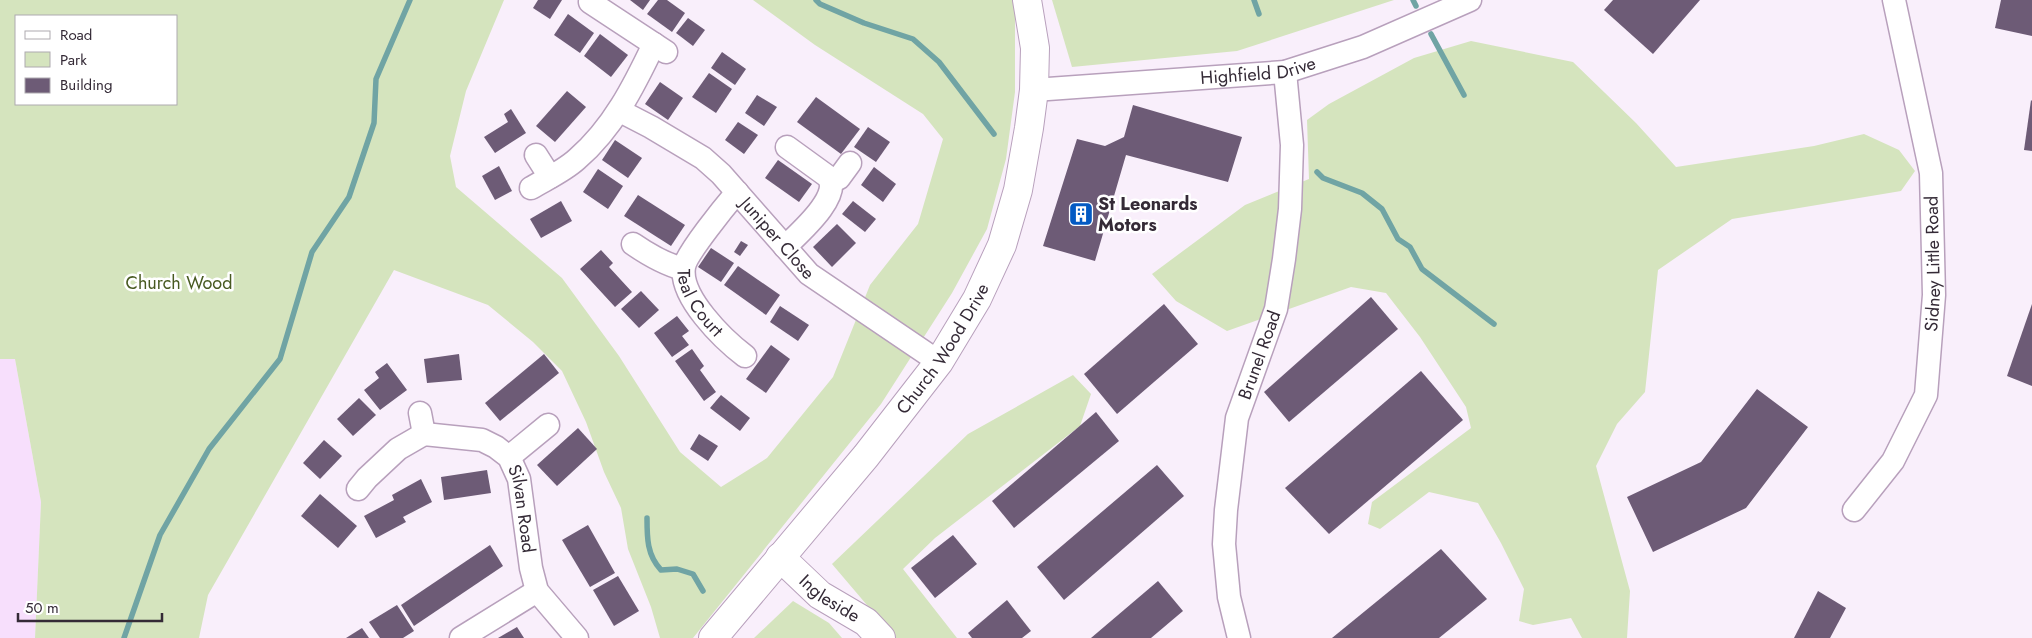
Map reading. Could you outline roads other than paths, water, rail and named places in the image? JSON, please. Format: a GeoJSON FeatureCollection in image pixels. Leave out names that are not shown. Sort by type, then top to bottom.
{"type":"FeatureCollection","features":[{"type":"Feature","properties":{"kind":"street","name":"Church Wood Drive"},"geometry":{"type":"LineString","coordinates":[[713,638],[866,456],[939,362],[977,299],[1002,245],[1018,190],[1034,90],[1035,48],[1026,0]]}},
{"type":"Feature","properties":{"kind":"street","name":"Highfield Drive"},"geometry":{"type":"LineString","coordinates":[[1034,90],[1285,72],[1363,47],[1470,0]]}},
{"type":"Feature","properties":{"kind":"street","name":"Sidney Little Road"},"geometry":{"type":"LineString","coordinates":[[1854,510],[1894,461],[1926,395],[1932,322],[1934,295],[1931,173],[1894,0]]}},
{"type":"Feature","properties":{"kind":"street"},"geometry":{"type":"LineString","coordinates":[[536,155],[541,183],[576,161],[595,142],[620,111],[660,48],[590,2]]}},
{"type":"Feature","properties":{"kind":"street","name":"Brunel Road"},"geometry":{"type":"LineString","coordinates":[[1239,638],[1228,588],[1224,544],[1226,510],[1237,418],[1276,309],[1284,259],[1290,209],[1292,145],[1285,72]]}},
{"type":"Feature","properties":{"kind":"street","name":"Juniper Close"},"geometry":{"type":"LineString","coordinates":[[620,111],[703,158],[721,174],[809,274],[939,362]]}},
{"type":"Feature","properties":{"kind":"street"},"geometry":{"type":"LineString","coordinates":[[785,247],[802,231],[824,204],[832,190],[831,182],[827,176],[787,147]]}},
{"type":"Feature","properties":{"kind":"street"},"geometry":{"type":"LineString","coordinates":[[831,182],[839,178],[850,163]]}},
{"type":"Feature","properties":{"kind":"street","name":"Teal Court"},"geometry":{"type":"LineString","coordinates":[[737,192],[685,262],[683,269],[692,299],[715,328],[746,355]]}},
{"type":"Feature","properties":{"kind":"street"},"geometry":{"type":"LineString","coordinates":[[633,244],[653,258],[683,269]]}},
{"type":"Feature","properties":{"kind":"street","name":"Silvan Road"},"geometry":{"type":"LineString","coordinates":[[358,489],[422,423],[482,440],[509,457],[519,479],[531,568],[537,591],[576,638]]}},
{"type":"Feature","properties":{"kind":"street"},"geometry":{"type":"LineString","coordinates":[[509,457],[548,425]]}},
{"type":"Feature","properties":{"kind":"street","name":"Ingleside"},"geometry":{"type":"LineString","coordinates":[[780,557],[820,594],[866,622],[881,638]]}},
{"type":"Feature","properties":{"kind":"street"},"geometry":{"type":"LineString","coordinates":[[461,638],[537,591]]}},
{"type":"Feature","properties":{"kind":"waterway"},"geometry":{"type":"LineString","coordinates":[[124,638],[160,535],[209,449],[280,359],[312,252],[349,197],[374,123],[376,79],[410,0]]}},
{"type":"Feature","properties":{"kind":"waterway"},"geometry":{"type":"LineString","coordinates":[[816,0],[820,4],[864,23],[913,39],[939,62],[994,134]]}},
{"type":"Feature","properties":{"kind":"waterway"},"geometry":{"type":"LineString","coordinates":[[1254,0],[1259,14]]}},
{"type":"Feature","properties":{"kind":"waterway"},"geometry":{"type":"LineString","coordinates":[[1413,0],[1416,6]]}},
{"type":"Feature","properties":{"kind":"waterway"},"geometry":{"type":"LineString","coordinates":[[1431,34],[1464,95]]}},
{"type":"Feature","properties":{"kind":"waterway"},"geometry":{"type":"LineString","coordinates":[[1317,172],[1323,178],[1362,193],[1382,209],[1398,239],[1410,247],[1422,269],[1494,324]]}},
{"type":"Feature","properties":{"kind":"waterway"},"geometry":{"type":"LineString","coordinates":[[647,518],[650,552],[656,564],[661,570],[677,569],[693,574],[703,591]]}},
{"type":"Feature","properties":{"kind":"place","name":"St Leonards Motors"},"geometry":{"type":"Point","coordinates":[1081,214]}},
{"type":"Feature","properties":{"kind":"park label","name":"Church Wood"},"geometry":{"type":"Point","coordinates":[179,283]}}]}
